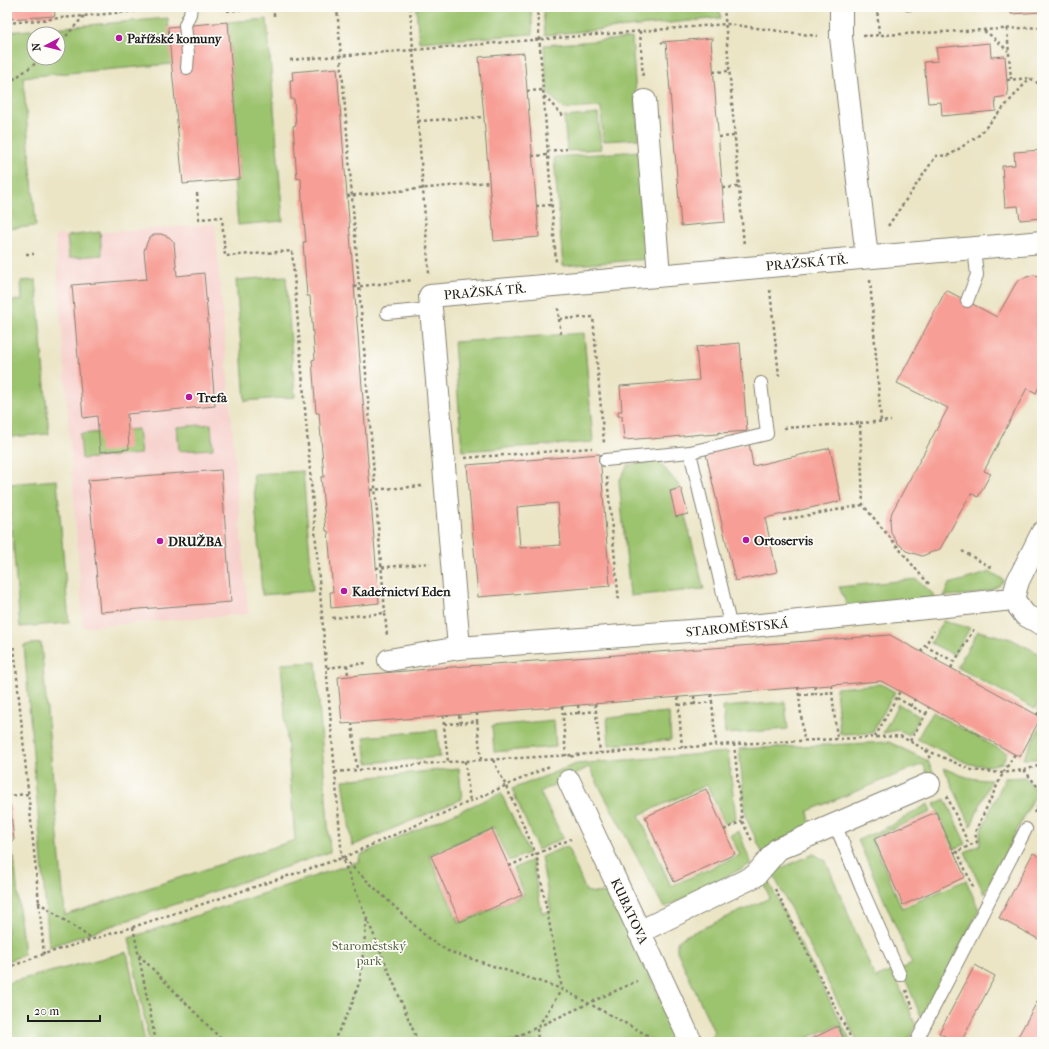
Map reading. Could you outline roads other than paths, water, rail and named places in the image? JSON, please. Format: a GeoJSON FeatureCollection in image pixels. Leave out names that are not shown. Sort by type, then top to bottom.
{"type":"FeatureCollection","features":[{"type":"Feature","properties":{"kind":"street","name":"PRAŽSKÁ TŘ."},"geometry":{"type":"LineString","coordinates":[[841,7],[841,37],[863,257]]}},
{"type":"Feature","properties":{"kind":"street"},"geometry":{"type":"LineString","coordinates":[[645,101],[659,275]]}},
{"type":"Feature","properties":{"kind":"street","name":"PRAŽSKÁ TŘ."},"geometry":{"type":"LineString","coordinates":[[459,648],[430,295],[1042,242]]}},
{"type":"Feature","properties":{"kind":"street"},"geometry":{"type":"LineString","coordinates":[[1042,533],[1018,581],[1013,599],[1025,615],[1042,624]]}},
{"type":"Feature","properties":{"kind":"street","name":"STAROMĚSTSKÁ"},"geometry":{"type":"LineString","coordinates":[[389,660],[459,648],[731,628],[1013,599]]}},
{"type":"Feature","properties":{"kind":"street","name":"KUBATOVA"},"geometry":{"type":"LineString","coordinates":[[565,771],[691,1042]]}},
{"type":"Feature","properties":{"kind":"street"},"geometry":{"type":"LineString","coordinates":[[639,932],[755,876],[778,849],[929,784]]}},
{"type":"Feature","properties":{"kind":"lane"},"geometry":{"type":"LineString","coordinates":[[186,68],[188,54],[185,25],[190,14],[191,7]]}},
{"type":"Feature","properties":{"kind":"lane"},"geometry":{"type":"LineString","coordinates":[[967,300],[977,275],[974,248]]}},
{"type":"Feature","properties":{"kind":"lane"},"geometry":{"type":"LineString","coordinates":[[387,313],[430,295]]}},
{"type":"Feature","properties":{"kind":"lane"},"geometry":{"type":"LineString","coordinates":[[605,460],[690,452],[767,434],[761,383]]}},
{"type":"Feature","properties":{"kind":"lane"},"geometry":{"type":"LineString","coordinates":[[690,452],[731,628]]}},
{"type":"Feature","properties":{"kind":"lane"},"geometry":{"type":"LineString","coordinates":[[835,824],[861,888],[900,975]]}},
{"type":"Feature","properties":{"kind":"lane"},"geometry":{"type":"LineString","coordinates":[[916,1042],[1026,830]]}},
{"type":"Feature","properties":{"kind":"place","name":"Pařížské komuny"},"geometry":{"type":"Point","coordinates":[119,38]}},
{"type":"Feature","properties":{"kind":"place","name":"Trefa"},"geometry":{"type":"Point","coordinates":[189,397]}},
{"type":"Feature","properties":{"kind":"place","name":"Ortoservis"},"geometry":{"type":"Point","coordinates":[746,540]}},
{"type":"Feature","properties":{"kind":"place","name":"DRUŽBA"},"geometry":{"type":"Point","coordinates":[160,541]}},
{"type":"Feature","properties":{"kind":"place","name":"Kadeřnictví Eden"},"geometry":{"type":"Point","coordinates":[344,591]}},
{"type":"Feature","properties":{"kind":"park label","name":"Staroměstský park"},"geometry":{"type":"Point","coordinates":[369,952]}}]}
